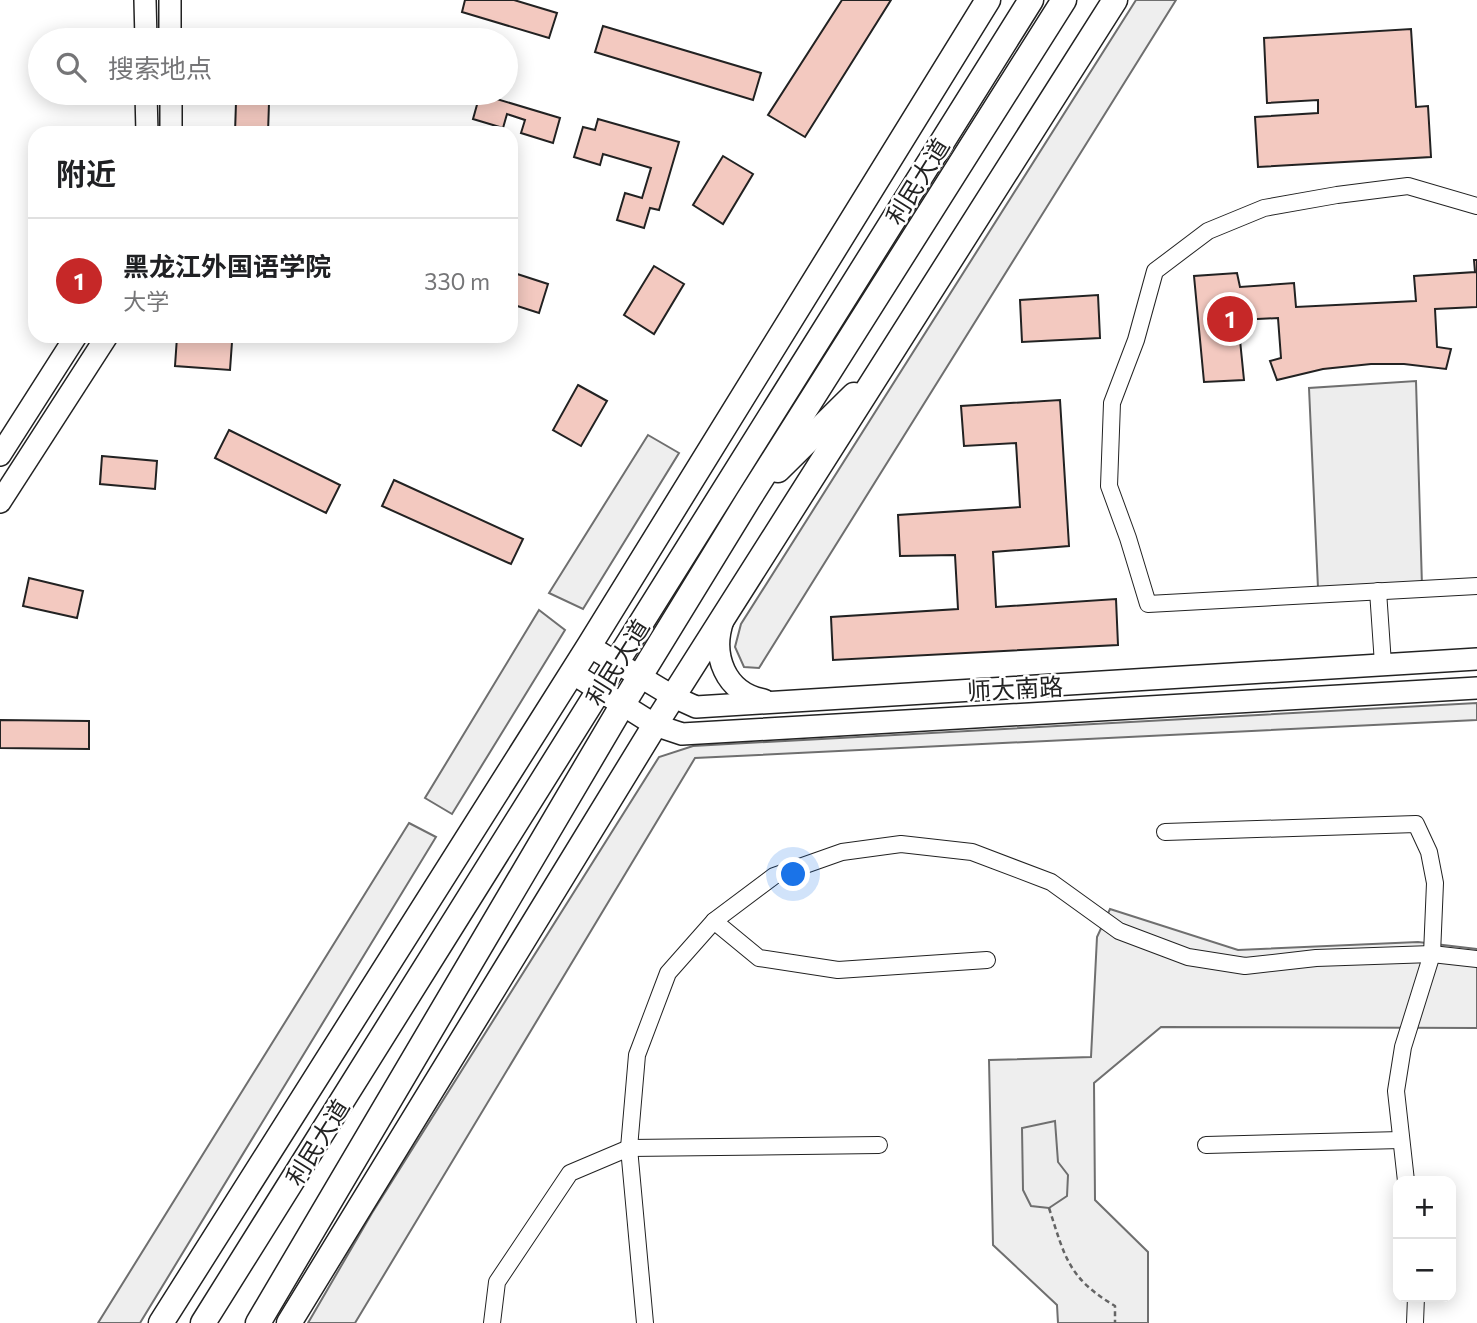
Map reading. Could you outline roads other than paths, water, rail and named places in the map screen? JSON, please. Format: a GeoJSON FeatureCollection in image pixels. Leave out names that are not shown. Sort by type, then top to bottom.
{"type":"FeatureCollection","features":[{"type":"Feature","properties":{"kind":"highway"},"geometry":{"type":"LineString","coordinates":[[161,1323],[589,646],[988,0]]}},
{"type":"Feature","properties":{"kind":"highway","name":"利民大道"},"geometry":{"type":"LineString","coordinates":[[203,1323],[1031,0]]}},
{"type":"Feature","properties":{"kind":"highway","name":"利民大道"},"geometry":{"type":"LineString","coordinates":[[258,1323],[623,704],[748,500],[1064,0]]}},
{"type":"Feature","properties":{"kind":"highway"},"geometry":{"type":"LineString","coordinates":[[289,1323],[656,725],[1115,0]]}},
{"type":"Feature","properties":{"kind":"highway"},"geometry":{"type":"LineString","coordinates":[[712,446],[823,331]]}},
{"type":"Feature","properties":{"kind":"highway"},"geometry":{"type":"LineString","coordinates":[[748,500],[886,364]]}},
{"type":"Feature","properties":{"kind":"main road"},"geometry":{"type":"LineString","coordinates":[[145,0],[145,28]]}},
{"type":"Feature","properties":{"kind":"main road"},"geometry":{"type":"LineString","coordinates":[[170,0],[170,28]]}},
{"type":"Feature","properties":{"kind":"main road"},"geometry":{"type":"LineString","coordinates":[[146,105],[147,126]]}},
{"type":"Feature","properties":{"kind":"main road"},"geometry":{"type":"LineString","coordinates":[[171,105],[172,126]]}},
{"type":"Feature","properties":{"kind":"main road"},"geometry":{"type":"LineString","coordinates":[[0,455],[72,343]]}},
{"type":"Feature","properties":{"kind":"main road"},"geometry":{"type":"LineString","coordinates":[[0,502],[102,343]]}},
{"type":"Feature","properties":{"kind":"main road"},"geometry":{"type":"LineString","coordinates":[[723,620],[718,650],[728,676],[751,698],[777,702]]}},
{"type":"Feature","properties":{"kind":"main road","name":"师大南路"},"geometry":{"type":"LineString","coordinates":[[589,646],[674,697],[696,707],[1477,659]]}},
{"type":"Feature","properties":{"kind":"main road","name":"师大南路"},"geometry":{"type":"LineString","coordinates":[[572,673],[656,725],[682,734],[1477,688]]}},
{"type":"Feature","properties":{"kind":"street"},"geometry":{"type":"LineString","coordinates":[[1477,206],[1408,186],[1264,208],[1208,231],[1155,271],[1136,340],[1112,403],[1109,486],[1148,604],[1477,586]]}},
{"type":"Feature","properties":{"kind":"street"},"geometry":{"type":"LineString","coordinates":[[1378,591],[1383,664]]}},
{"type":"Feature","properties":{"kind":"street"},"geometry":{"type":"LineString","coordinates":[[1164,832],[1416,824],[1429,852],[1435,883],[1432,954],[1403,1047],[1396,1091],[1405,1176]]}},
{"type":"Feature","properties":{"kind":"street"},"geometry":{"type":"LineString","coordinates":[[645,1323],[629,1148],[638,1055],[668,973],[714,921],[774,876],[842,852],[901,844],[972,852],[1051,882],[1119,931],[1188,957],[1245,967],[1316,958],[1432,954],[1477,959]]}},
{"type":"Feature","properties":{"kind":"street"},"geometry":{"type":"LineString","coordinates":[[714,921],[759,958],[838,970],[987,960]]}},
{"type":"Feature","properties":{"kind":"street"},"geometry":{"type":"LineString","coordinates":[[1206,1145],[1401,1140]]}},
{"type":"Feature","properties":{"kind":"street"},"geometry":{"type":"LineString","coordinates":[[492,1323],[497,1282],[570,1172],[629,1148],[879,1145]]}},
{"type":"Feature","properties":{"kind":"street"},"geometry":{"type":"LineString","coordinates":[[1415,1323],[1416,1302]]}},
{"type":"Feature","properties":{"kind":"place","name":"黑龙江外国语学院"},"geometry":{"type":"Point","coordinates":[1230,319]}}]}
